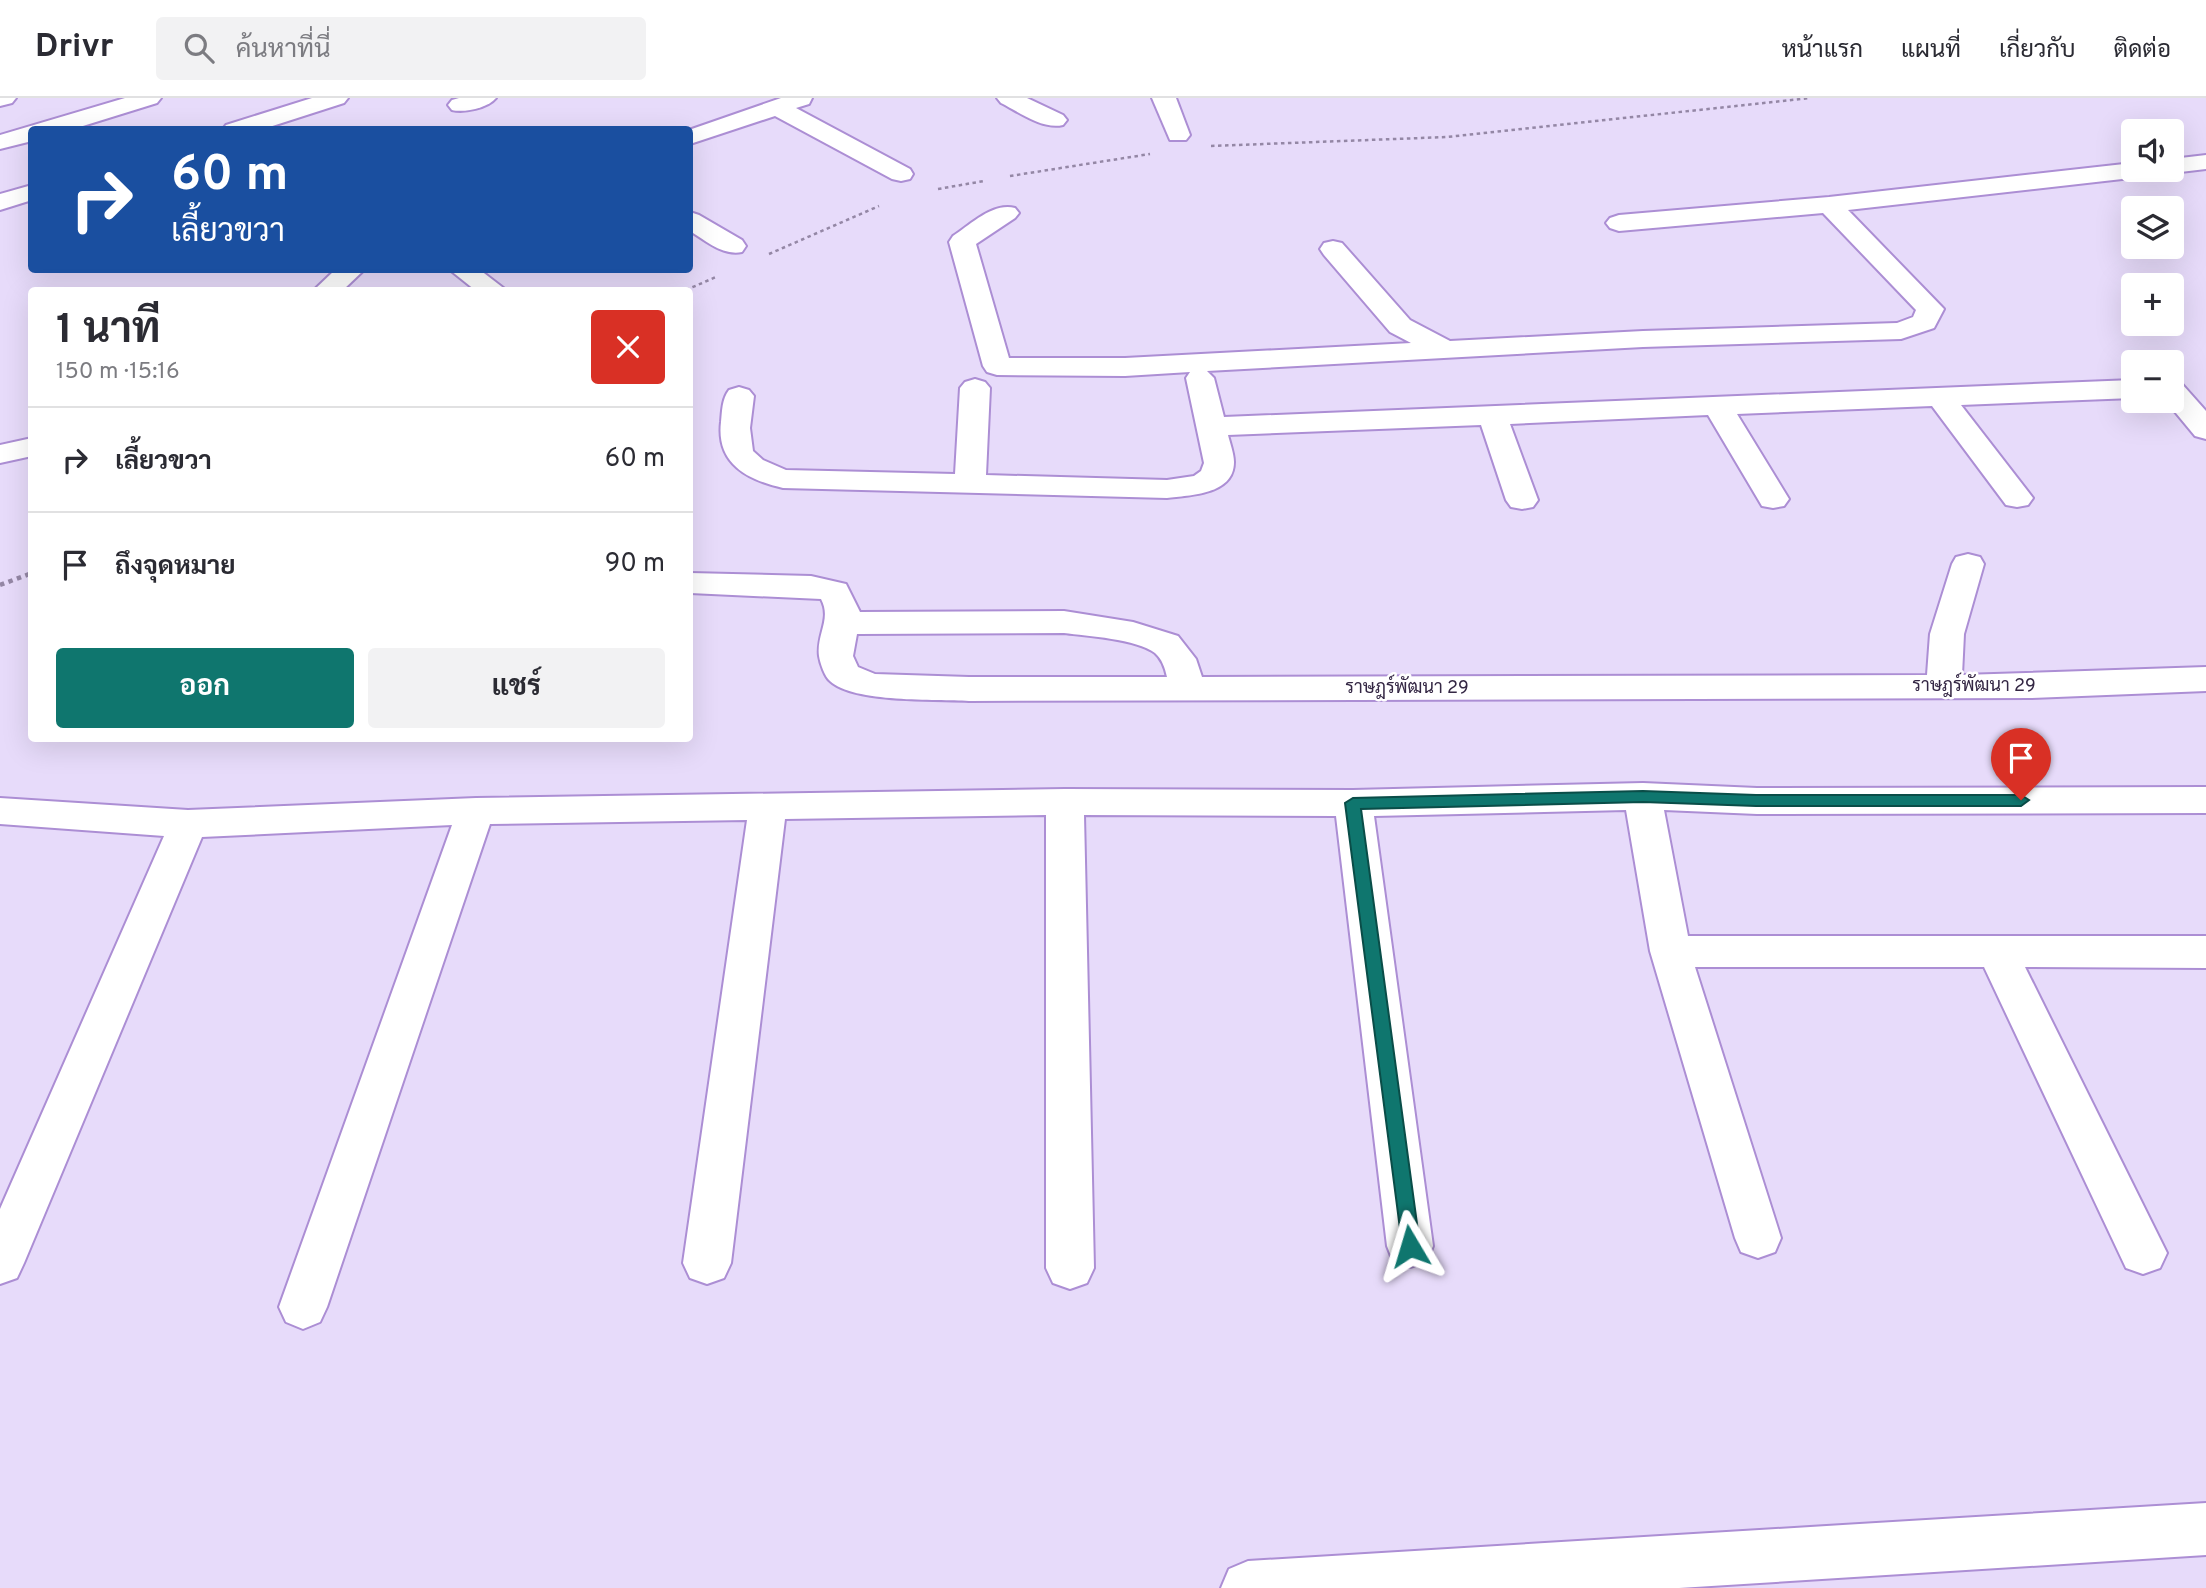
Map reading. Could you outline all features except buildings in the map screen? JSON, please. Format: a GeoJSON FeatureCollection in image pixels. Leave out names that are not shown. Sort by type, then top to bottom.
{"type":"FeatureCollection","features":[{"type":"Feature","properties":{"kind":"main road"},"geometry":{"type":"LineString","coordinates":[[56,126],[149,98]]}},
{"type":"Feature","properties":{"kind":"main road"},"geometry":{"type":"LineString","coordinates":[[247,126],[336,98]]}},
{"type":"Feature","properties":{"kind":"main road"},"geometry":{"type":"LineString","coordinates":[[460,105],[484,98]]}},
{"type":"Feature","properties":{"kind":"main road"},"geometry":{"type":"LineString","coordinates":[[693,136],[803,98]]}},
{"type":"Feature","properties":{"kind":"main road"},"geometry":{"type":"LineString","coordinates":[[1009,98],[1055,121]]}},
{"type":"Feature","properties":{"kind":"main road"},"geometry":{"type":"LineString","coordinates":[[1164,98],[1178,135]]}},
{"type":"Feature","properties":{"kind":"main road"},"geometry":{"type":"LineString","coordinates":[[776,107],[901,174]]}},
{"type":"Feature","properties":{"kind":"main road"},"geometry":{"type":"LineString","coordinates":[[0,142],[28,134]]}},
{"type":"Feature","properties":{"kind":"main road"},"geometry":{"type":"LineString","coordinates":[[2184,165],[2206,162]]}},
{"type":"Feature","properties":{"kind":"main road"},"geometry":{"type":"LineString","coordinates":[[1619,223],[1829,205],[2121,172]]}},
{"type":"Feature","properties":{"kind":"main road"},"geometry":{"type":"LineString","coordinates":[[0,202],[28,193]]}},
{"type":"Feature","properties":{"kind":"main road"},"geometry":{"type":"LineString","coordinates":[[1006,214],[962,242],[997,366],[1125,367],[1643,338],[1901,331],[1924,322],[1930,309],[1829,205]]}},
{"type":"Feature","properties":{"kind":"main road"},"geometry":{"type":"LineString","coordinates":[[693,221],[733,246]]}},
{"type":"Feature","properties":{"kind":"main road"},"geometry":{"type":"LineString","coordinates":[[1333,249],[1400,326],[1446,349]]}},
{"type":"Feature","properties":{"kind":"main road"},"geometry":{"type":"LineString","coordinates":[[331,287],[347,273]]}},
{"type":"Feature","properties":{"kind":"main road"},"geometry":{"type":"LineString","coordinates":[[467,273],[488,287]]}},
{"type":"Feature","properties":{"kind":"main road"},"geometry":{"type":"LineString","coordinates":[[739,396],[733,435],[741,458],[757,471],[783,479],[1167,489],[1202,484],[1215,476],[1219,463],[1200,378]]}},
{"type":"Feature","properties":{"kind":"main road"},"geometry":{"type":"LineString","coordinates":[[2184,387],[2206,386]]}},
{"type":"Feature","properties":{"kind":"main road"},"geometry":{"type":"LineString","coordinates":[[970,484],[975,388]]}},
{"type":"Feature","properties":{"kind":"main road"},"geometry":{"type":"LineString","coordinates":[[1210,427],[2121,389]]}},
{"type":"Feature","properties":{"kind":"main road"},"geometry":{"type":"LineString","coordinates":[[1940,397],[2017,499]]}},
{"type":"Feature","properties":{"kind":"main road"},"geometry":{"type":"LineString","coordinates":[[2184,403],[2206,430]]}},
{"type":"Feature","properties":{"kind":"main road"},"geometry":{"type":"LineString","coordinates":[[1718,407],[1773,499]]}},
{"type":"Feature","properties":{"kind":"main road"},"geometry":{"type":"LineString","coordinates":[[1493,416],[1522,500]]}},
{"type":"Feature","properties":{"kind":"main road"},"geometry":{"type":"LineString","coordinates":[[0,454],[28,448]]}},
{"type":"Feature","properties":{"kind":"main road"},"geometry":{"type":"LineString","coordinates":[[1944,686],[1947,634],[1968,564]]}},
{"type":"Feature","properties":{"kind":"main road","name":"ราษฎร์พัฒนา 29"},"geometry":{"type":"LineString","coordinates":[[693,583],[811,586],[834,591],[844,610],[836,656],[843,674],[871,685],[969,689],[1944,686],[2206,679]]}},
{"type":"Feature","properties":{"kind":"main road"},"geometry":{"type":"LineString","coordinates":[[842,622],[1064,622],[1133,633],[1166,643],[1180,659],[1189,689]]}},
{"type":"Feature","properties":{"kind":"main road"},"geometry":{"type":"LineString","coordinates":[[0,811],[188,824],[476,811],[1065,802],[1353,803],[1643,796],[1756,801],[2206,800]]}},
{"type":"Feature","properties":{"kind":"main road"},"geometry":{"type":"LineString","coordinates":[[1643,796],[1670,951],[1758,1238]]}},
{"type":"Feature","properties":{"kind":"main road"},"geometry":{"type":"LineString","coordinates":[[1065,802],[1070,1268]]}},
{"type":"Feature","properties":{"kind":"main road"},"geometry":{"type":"LineString","coordinates":[[1353,803],[1410,1246]]}},
{"type":"Feature","properties":{"kind":"main road"},"geometry":{"type":"LineString","coordinates":[[707,1263],[768,806]]}},
{"type":"Feature","properties":{"kind":"main road"},"geometry":{"type":"LineString","coordinates":[[303,1307],[476,811]]}},
{"type":"Feature","properties":{"kind":"main road"},"geometry":{"type":"LineString","coordinates":[[0,1263],[188,824]]}},
{"type":"Feature","properties":{"kind":"main road"},"geometry":{"type":"LineString","coordinates":[[1670,951],[2206,952]]}},
{"type":"Feature","properties":{"kind":"main road"},"geometry":{"type":"LineString","coordinates":[[1997,952],[2143,1253]]}},
{"type":"Feature","properties":{"kind":"main road"},"geometry":{"type":"LineString","coordinates":[[1248,1588],[2206,1530]]}},
{"type":"Feature","properties":{"kind":"path"},"geometry":{"type":"LineString","coordinates":[[1205,146],[1447,137],[1810,98]]}},
{"type":"Feature","properties":{"kind":"path"},"geometry":{"type":"LineString","coordinates":[[1008,176],[1152,154]]}},
{"type":"Feature","properties":{"kind":"path"},"geometry":{"type":"LineString","coordinates":[[930,190],[995,179]]}},
{"type":"Feature","properties":{"kind":"path"},"geometry":{"type":"LineString","coordinates":[[763,257],[891,200]]}},
{"type":"Feature","properties":{"kind":"path"},"geometry":{"type":"LineString","coordinates":[[693,287],[724,274]]}},
{"type":"Feature","properties":{"kind":"path"},"geometry":{"type":"LineString","coordinates":[[0,585],[28,574]]}},
{"type":"Feature","properties":{"kind":"route"},"geometry":{"type":"LineString","coordinates":[[1410,1246],[1353,803],[1643,796],[1756,801],[2021,800]]}}]}
